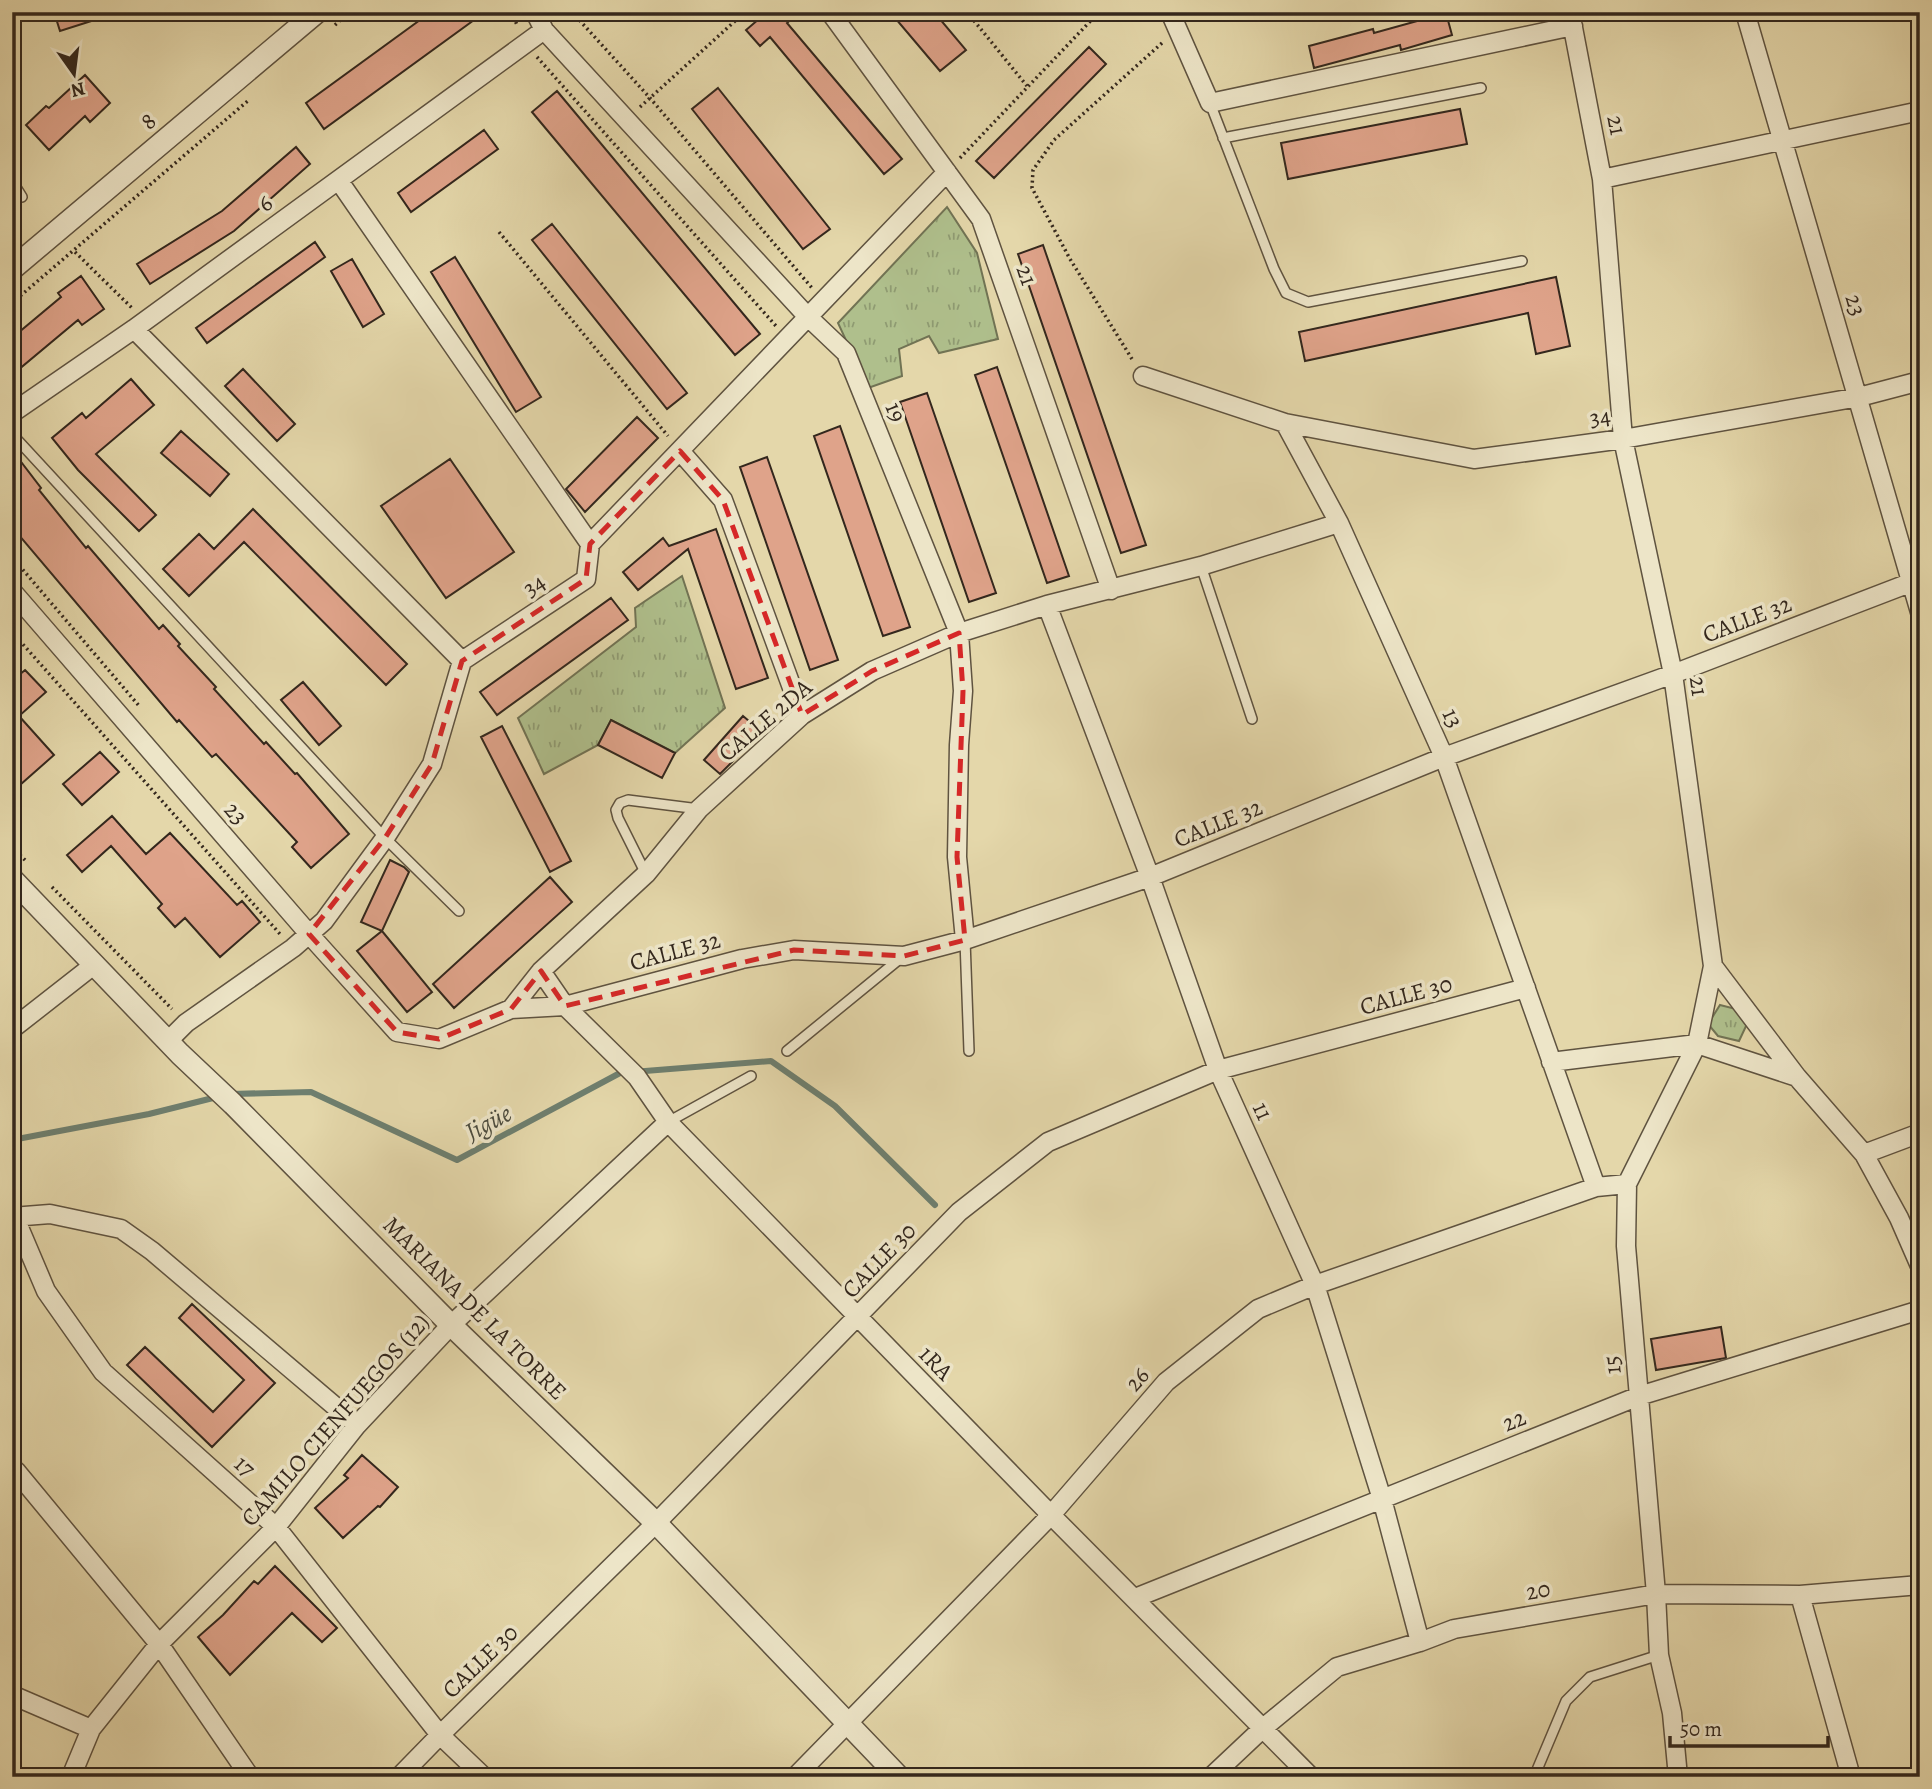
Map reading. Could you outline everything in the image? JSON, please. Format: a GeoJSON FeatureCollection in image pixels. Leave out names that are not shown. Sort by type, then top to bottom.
{"type":"FeatureCollection","features":[{"type":"Feature","properties":{"kind":"street","name":"19"},"geometry":{"type":"LineString","coordinates":[[535,12],[544,30],[807,316],[846,353],[959,633],[963,691],[957,857],[965,940]]}},
{"type":"Feature","properties":{"kind":"street","name":"21"},"geometry":{"type":"LineString","coordinates":[[830,12],[981,219],[1111,590]]}},
{"type":"Feature","properties":{"kind":"street"},"geometry":{"type":"LineString","coordinates":[[1170,12],[1210,103],[1571,19]]}},
{"type":"Feature","properties":{"kind":"street","name":"23"},"geometry":{"type":"LineString","coordinates":[[1745,12],[1781,141],[1915,581],[1920,612]]}},
{"type":"Feature","properties":{"kind":"street","name":"21"},"geometry":{"type":"LineString","coordinates":[[1571,19],[1602,178],[1623,439],[1673,674],[1713,966],[1797,1077],[1864,1154],[1899,1218],[1920,1266]]}},
{"type":"Feature","properties":{"kind":"street","name":"8"},"geometry":{"type":"LineString","coordinates":[[12,269],[323,21]]}},
{"type":"Feature","properties":{"kind":"street","name":"6"},"geometry":{"type":"LineString","coordinates":[[12,413],[339,181],[544,30]]}},
{"type":"Feature","properties":{"kind":"street"},"geometry":{"type":"LineString","coordinates":[[1602,178],[1920,111]]}},
{"type":"Feature","properties":{"kind":"street"},"geometry":{"type":"LineString","coordinates":[[339,181],[590,544],[947,172]]}},
{"type":"Feature","properties":{"kind":"street"},"geometry":{"type":"LineString","coordinates":[[140,324],[461,661],[432,764],[385,838],[324,921],[293,948],[186,1023],[168,1041]]}},
{"type":"Feature","properties":{"kind":"street"},"geometry":{"type":"LineString","coordinates":[[1143,376],[1285,423]]}},
{"type":"Feature","properties":{"kind":"street","name":"34"},"geometry":{"type":"LineString","coordinates":[[1285,423],[1474,459],[1623,439],[1859,397],[1920,381]]}},
{"type":"Feature","properties":{"kind":"street","name":"13"},"geometry":{"type":"LineString","coordinates":[[1285,423],[1339,523],[1444,757],[1596,1187]]}},
{"type":"Feature","properties":{"kind":"street"},"geometry":{"type":"LineString","coordinates":[[680,451],[723,499],[802,715]]}},
{"type":"Feature","properties":{"kind":"street"},"geometry":{"type":"LineString","coordinates":[[1201,566],[1339,523]]}},
{"type":"Feature","properties":{"kind":"street","name":"34"},"geometry":{"type":"LineString","coordinates":[[461,661],[586,579],[590,544]]}},
{"type":"Feature","properties":{"kind":"street","name":"CALLE 2DA"},"geometry":{"type":"LineString","coordinates":[[439,1039],[510,1009],[541,971],[646,874],[699,809],[802,715],[872,671],[959,633],[1048,605],[1201,566]]}},
{"type":"Feature","properties":{"kind":"street","name":"CALLE 32"},"geometry":{"type":"LineString","coordinates":[[510,1009],[565,1006],[742,959],[794,950],[904,956],[965,940],[1150,877],[1444,757],[1673,674],[1915,581]]}},
{"type":"Feature","properties":{"kind":"street","name":"23"},"geometry":{"type":"LineString","coordinates":[[12,591],[397,1032],[439,1039]]}},
{"type":"Feature","properties":{"kind":"street","name":"11"},"geometry":{"type":"LineString","coordinates":[[1048,605],[1150,877],[1218,1070],[1315,1285],[1382,1499],[1420,1642]]}},
{"type":"Feature","properties":{"kind":"street","name":"MARIANA DE LA TORRE"},"geometry":{"type":"LineString","coordinates":[[12,879],[168,1041],[451,1325],[656,1523],[899,1777]]}},
{"type":"Feature","properties":{"kind":"street"},"geometry":{"type":"LineString","coordinates":[[12,1029],[95,964]]}},
{"type":"Feature","properties":{"kind":"street","name":"15"},"geometry":{"type":"LineString","coordinates":[[1678,1777],[1672,1713],[1659,1655],[1626,1246],[1627,1184],[1697,1044],[1713,966]]}},
{"type":"Feature","properties":{"kind":"street","name":"1RA"},"geometry":{"type":"LineString","coordinates":[[541,971],[565,1006],[637,1077],[668,1122],[1311,1777]]}},
{"type":"Feature","properties":{"kind":"street","name":"CALLE 30"},"geometry":{"type":"LineString","coordinates":[[399,1777],[656,1523],[959,1212],[1048,1142],[1218,1070],[1526,988]]}},
{"type":"Feature","properties":{"kind":"street"},"geometry":{"type":"LineString","coordinates":[[1551,1062],[1697,1044],[1797,1077]]}},
{"type":"Feature","properties":{"kind":"street","name":"CAMILO CIENFUEGOS (12)"},"geometry":{"type":"LineString","coordinates":[[71,1777],[90,1729],[159,1644],[276,1527],[357,1425],[451,1325],[668,1122]]}},
{"type":"Feature","properties":{"kind":"street"},"geometry":{"type":"LineString","coordinates":[[1864,1154],[1920,1133]]}},
{"type":"Feature","properties":{"kind":"street","name":"26"},"geometry":{"type":"LineString","coordinates":[[795,1777],[1051,1515],[1166,1382],[1258,1309],[1315,1285],[1596,1187],[1627,1184]]}},
{"type":"Feature","properties":{"kind":"street"},"geometry":{"type":"LineString","coordinates":[[14,1217],[50,1214],[121,1229],[152,1251],[357,1425]]}},
{"type":"Feature","properties":{"kind":"street","name":"17"},"geometry":{"type":"LineString","coordinates":[[14,1217],[46,1291],[103,1372],[276,1527],[440,1735],[484,1777]]}},
{"type":"Feature","properties":{"kind":"street","name":"22"},"geometry":{"type":"LineString","coordinates":[[1135,1598],[1639,1396],[1920,1310]]}},
{"type":"Feature","properties":{"kind":"street"},"geometry":{"type":"LineString","coordinates":[[12,1471],[16,1471],[159,1644],[250,1777]]}},
{"type":"Feature","properties":{"kind":"street","name":"20"},"geometry":{"type":"LineString","coordinates":[[1212,1777],[1262,1729],[1337,1667],[1454,1629],[1656,1594],[1800,1595],[1920,1584]]}},
{"type":"Feature","properties":{"kind":"street"},"geometry":{"type":"LineString","coordinates":[[1800,1595],[1851,1777]]}},
{"type":"Feature","properties":{"kind":"street"},"geometry":{"type":"LineString","coordinates":[[12,1695],[90,1729]]}},
{"type":"Feature","properties":{"kind":"lane"},"geometry":{"type":"LineString","coordinates":[[1223,138],[1481,88]]}},
{"type":"Feature","properties":{"kind":"lane"},"geometry":{"type":"LineString","coordinates":[[1210,103],[1274,269],[1286,293],[1308,302],[1522,261]]}},
{"type":"Feature","properties":{"kind":"lane"},"geometry":{"type":"LineString","coordinates":[[12,181],[22,197]]}},
{"type":"Feature","properties":{"kind":"lane"},"geometry":{"type":"LineString","coordinates":[[12,434],[385,838],[459,911]]}},
{"type":"Feature","properties":{"kind":"lane"},"geometry":{"type":"LineString","coordinates":[[1201,566],[1252,719]]}},
{"type":"Feature","properties":{"kind":"lane"},"geometry":{"type":"LineString","coordinates":[[646,874],[618,818],[616,810],[620,803],[628,800],[699,809]]}},
{"type":"Feature","properties":{"kind":"lane"},"geometry":{"type":"LineString","coordinates":[[965,940],[969,1051]]}},
{"type":"Feature","properties":{"kind":"lane"},"geometry":{"type":"LineString","coordinates":[[787,1051],[904,956]]}},
{"type":"Feature","properties":{"kind":"lane"},"geometry":{"type":"LineString","coordinates":[[668,1122],[751,1076]]}},
{"type":"Feature","properties":{"kind":"lane"},"geometry":{"type":"LineString","coordinates":[[1534,1777],[1566,1701],[1590,1678],[1659,1655]]}},
{"type":"Feature","properties":{"kind":"path"},"geometry":{"type":"LineString","coordinates":[[323,21],[349,12]]}},
{"type":"Feature","properties":{"kind":"path"},"geometry":{"type":"LineString","coordinates":[[510,12],[525,44],[787,338]]}},
{"type":"Feature","properties":{"kind":"path"},"geometry":{"type":"LineString","coordinates":[[572,12],[823,300]]}},
{"type":"Feature","properties":{"kind":"path"},"geometry":{"type":"LineString","coordinates":[[627,119],[745,12]]}},
{"type":"Feature","properties":{"kind":"path"},"geometry":{"type":"LineString","coordinates":[[967,12],[1027,86]]}},
{"type":"Feature","properties":{"kind":"path"},"geometry":{"type":"LineString","coordinates":[[947,172],[1099,12]]}},
{"type":"Feature","properties":{"kind":"path"},"geometry":{"type":"LineString","coordinates":[[1143,376],[1070,260],[1032,188],[1033,170],[1054,140],[1177,30]]}},
{"type":"Feature","properties":{"kind":"path"},"geometry":{"type":"LineString","coordinates":[[12,303],[75,252],[257,92]]}},
{"type":"Feature","properties":{"kind":"path"},"geometry":{"type":"LineString","coordinates":[[499,232],[680,451]]}},
{"type":"Feature","properties":{"kind":"path"},"geometry":{"type":"LineString","coordinates":[[75,252],[140,324]]}},
{"type":"Feature","properties":{"kind":"path"},"geometry":{"type":"LineString","coordinates":[[12,632],[293,948]]}},
{"type":"Feature","properties":{"kind":"path"},"geometry":{"type":"LineString","coordinates":[[12,847],[32,867]]}},
{"type":"Feature","properties":{"kind":"path"},"geometry":{"type":"LineString","coordinates":[[51,886],[186,1023]]}},
{"type":"Feature","properties":{"kind":"highlighted area"},"geometry":{"type":"Polygon","coordinates":[[[680,451],[723,500],[802,715],[872,671],[959,633],[963,691],[957,857],[965,940],[904,956],[794,950],[565,1006],[541,971],[511,1009],[439,1039],[397,1032],[309,934],[385,838],[432,764],[462,661],[586,579],[590,544],[680,451]]]}},
{"type":"Feature","properties":{"kind":"green space"},"geometry":{"type":"Polygon","coordinates":[[[947,207],[977,253],[998,339],[939,353],[929,336],[899,349],[902,376],[868,388],[838,323],[947,207]]]}},
{"type":"Feature","properties":{"kind":"green space"},"geometry":{"type":"Polygon","coordinates":[[[682,576],[725,708],[675,753],[611,720],[598,745],[544,774],[518,718],[636,627],[635,608],[682,576]]]}},
{"type":"Feature","properties":{"kind":"green space"},"geometry":{"type":"Polygon","coordinates":[[[1720,1005],[1740,1010],[1747,1024],[1739,1041],[1718,1036],[1708,1024],[1720,1005]]]}},
{"type":"Feature","properties":{"kind":"building"},"geometry":{"type":"Polygon","coordinates":[[[54,12],[106,12],[107,16],[60,31],[54,12]]]}},
{"type":"Feature","properties":{"kind":"building"},"geometry":{"type":"Polygon","coordinates":[[[431,12],[485,12],[324,129],[306,103],[431,12]]]}},
{"type":"Feature","properties":{"kind":"building"},"geometry":{"type":"Polygon","coordinates":[[[767,12],[799,12],[787,23],[902,159],[884,174],[770,37],[760,46],[746,30],[767,12]]]}},
{"type":"Feature","properties":{"kind":"building"},"geometry":{"type":"Polygon","coordinates":[[[890,12],[934,12],[966,50],[940,71],[890,12]]]}},
{"type":"Feature","properties":{"kind":"building"},"geometry":{"type":"Polygon","coordinates":[[[1446,13],[1452,35],[1401,50],[1400,45],[1314,68],[1309,46],[1373,29],[1374,33],[1446,13]]]}},
{"type":"Feature","properties":{"kind":"building"},"geometry":{"type":"Polygon","coordinates":[[[1089,47],[1106,64],[994,178],[976,161],[1089,47]]]}},
{"type":"Feature","properties":{"kind":"building"},"geometry":{"type":"Polygon","coordinates":[[[85,75],[110,103],[90,122],[85,116],[49,150],[26,125],[85,75]]]}},
{"type":"Feature","properties":{"kind":"building"},"geometry":{"type":"Polygon","coordinates":[[[718,88],[830,229],[803,249],[692,109],[718,88]]]}},
{"type":"Feature","properties":{"kind":"building"},"geometry":{"type":"Polygon","coordinates":[[[557,91],[760,334],[735,355],[532,112],[557,91]]]}},
{"type":"Feature","properties":{"kind":"building"},"geometry":{"type":"Polygon","coordinates":[[[1460,109],[1467,144],[1288,179],[1281,143],[1460,109]]]}},
{"type":"Feature","properties":{"kind":"building"},"geometry":{"type":"Polygon","coordinates":[[[484,130],[498,149],[411,212],[398,193],[484,130]]]}},
{"type":"Feature","properties":{"kind":"building"},"geometry":{"type":"Polygon","coordinates":[[[296,147],[310,164],[234,231],[150,284],[137,264],[222,211],[296,147]]]}},
{"type":"Feature","properties":{"kind":"building"},"geometry":{"type":"Polygon","coordinates":[[[552,224],[687,393],[667,409],[532,240],[552,224]]]}},
{"type":"Feature","properties":{"kind":"building"},"geometry":{"type":"Polygon","coordinates":[[[315,242],[325,257],[207,343],[196,328],[315,242]]]}},
{"type":"Feature","properties":{"kind":"building"},"geometry":{"type":"Polygon","coordinates":[[[1043,245],[1146,545],[1121,553],[1018,254],[1043,245]]]}},
{"type":"Feature","properties":{"kind":"building"},"geometry":{"type":"Polygon","coordinates":[[[455,257],[541,397],[516,412],[431,272],[455,257]]]}},
{"type":"Feature","properties":{"kind":"building"},"geometry":{"type":"Polygon","coordinates":[[[352,259],[384,314],[363,327],[331,271],[352,259]]]}},
{"type":"Feature","properties":{"kind":"building"},"geometry":{"type":"Polygon","coordinates":[[[81,276],[104,309],[82,325],[78,320],[12,375],[12,338],[61,297],[58,293],[81,276]]]}},
{"type":"Feature","properties":{"kind":"building"},"geometry":{"type":"Polygon","coordinates":[[[1556,277],[1570,346],[1536,354],[1528,313],[1305,361],[1299,332],[1556,277]]]}},
{"type":"Feature","properties":{"kind":"building"},"geometry":{"type":"Polygon","coordinates":[[[997,367],[1069,576],[1047,583],[975,375],[997,367]]]}},
{"type":"Feature","properties":{"kind":"building"},"geometry":{"type":"Polygon","coordinates":[[[243,369],[295,424],[277,441],[225,386],[243,369]]]}},
{"type":"Feature","properties":{"kind":"building"},"geometry":{"type":"Polygon","coordinates":[[[131,379],[154,405],[96,454],[156,515],[139,531],[78,470],[52,438],[82,413],[86,418],[131,379]]]}},
{"type":"Feature","properties":{"kind":"building"},"geometry":{"type":"Polygon","coordinates":[[[927,393],[996,593],[969,602],[900,402],[927,393]]]}},
{"type":"Feature","properties":{"kind":"building"},"geometry":{"type":"Polygon","coordinates":[[[637,417],[658,438],[585,512],[566,489],[637,417]]]}},
{"type":"Feature","properties":{"kind":"building"},"geometry":{"type":"Polygon","coordinates":[[[840,426],[910,627],[883,636],[814,436],[840,426]]]}},
{"type":"Feature","properties":{"kind":"building"},"geometry":{"type":"Polygon","coordinates":[[[181,431],[229,474],[210,496],[161,453],[181,431]]]}},
{"type":"Feature","properties":{"kind":"building"},"geometry":{"type":"Polygon","coordinates":[[[12,450],[41,488],[39,490],[86,548],[88,546],[159,629],[163,625],[180,644],[178,646],[216,687],[214,689],[264,744],[266,742],[295,774],[297,773],[349,834],[311,868],[292,847],[297,842],[216,754],[212,757],[179,720],[177,722],[12,527],[12,450]]]}},
{"type":"Feature","properties":{"kind":"building"},"geometry":{"type":"Polygon","coordinates":[[[767,457],[838,660],[810,670],[740,467],[767,457]]]}},
{"type":"Feature","properties":{"kind":"building"},"geometry":{"type":"Polygon","coordinates":[[[450,459],[514,552],[446,598],[381,506],[450,459]]]}},
{"type":"Feature","properties":{"kind":"building"},"geometry":{"type":"Polygon","coordinates":[[[253,509],[407,664],[386,685],[244,542],[189,596],[163,569],[199,534],[214,549],[253,509]]]}},
{"type":"Feature","properties":{"kind":"building"},"geometry":{"type":"Polygon","coordinates":[[[716,529],[768,678],[736,689],[688,549],[638,590],[623,572],[663,538],[669,546],[716,529]]]}},
{"type":"Feature","properties":{"kind":"building"},"geometry":{"type":"Polygon","coordinates":[[[611,598],[628,620],[497,715],[480,692],[611,598]]]}},
{"type":"Feature","properties":{"kind":"building"},"geometry":{"type":"Polygon","coordinates":[[[25,670],[46,692],[19,716],[54,755],[12,792],[12,681],[25,670]]]}},
{"type":"Feature","properties":{"kind":"building"},"geometry":{"type":"Polygon","coordinates":[[[303,682],[341,726],[319,745],[281,700],[303,682]]]}},
{"type":"Feature","properties":{"kind":"building"},"geometry":{"type":"Polygon","coordinates":[[[743,716],[762,732],[720,774],[704,760],[743,716]]]}},
{"type":"Feature","properties":{"kind":"building"},"geometry":{"type":"Polygon","coordinates":[[[611,720],[675,753],[662,778],[598,745],[611,720]]]}},
{"type":"Feature","properties":{"kind":"building"},"geometry":{"type":"Polygon","coordinates":[[[502,726],[571,861],[550,872],[481,737],[502,726]]]}},
{"type":"Feature","properties":{"kind":"building"},"geometry":{"type":"Polygon","coordinates":[[[100,752],[119,772],[82,805],[63,784],[100,752]]]}},
{"type":"Feature","properties":{"kind":"building"},"geometry":{"type":"Polygon","coordinates":[[[112,816],[146,854],[170,833],[237,905],[242,901],[260,922],[220,957],[185,918],[175,927],[158,908],[162,904],[111,846],[82,872],[67,855],[112,816]]]}},
{"type":"Feature","properties":{"kind":"building"},"geometry":{"type":"Polygon","coordinates":[[[390,860],[409,872],[382,931],[361,922],[390,860]]]}},
{"type":"Feature","properties":{"kind":"building"},"geometry":{"type":"Polygon","coordinates":[[[550,877],[572,902],[454,1008],[433,984],[550,877]]]}},
{"type":"Feature","properties":{"kind":"building"},"geometry":{"type":"Polygon","coordinates":[[[382,931],[432,992],[407,1012],[357,951],[382,931]]]}},
{"type":"Feature","properties":{"kind":"building"},"geometry":{"type":"Polygon","coordinates":[[[192,1304],[275,1383],[212,1447],[127,1365],[145,1347],[213,1412],[244,1380],[179,1318],[192,1304]]]}},
{"type":"Feature","properties":{"kind":"building"},"geometry":{"type":"Polygon","coordinates":[[[1721,1327],[1726,1358],[1656,1370],[1651,1339],[1721,1327]]]}},
{"type":"Feature","properties":{"kind":"building"},"geometry":{"type":"Polygon","coordinates":[[[362,1455],[398,1487],[380,1507],[343,1538],[315,1508],[348,1478],[344,1475],[362,1455]]]}},
{"type":"Feature","properties":{"kind":"building"},"geometry":{"type":"Polygon","coordinates":[[[275,1566],[337,1628],[322,1642],[292,1613],[230,1675],[198,1637],[223,1615],[254,1581],[258,1584],[275,1566]]]}},
{"type":"Feature","properties":{"kind":"waterway","name":"Jigüe"},"geometry":{"type":"LineString","coordinates":[[231,1094],[311,1092],[457,1160],[620,1073],[771,1061],[835,1106],[935,1205]]}},
{"type":"Feature","properties":{"kind":"waterway","name":"Jigüe"},"geometry":{"type":"LineString","coordinates":[[12,1140],[149,1114],[217,1097]]}}]}
